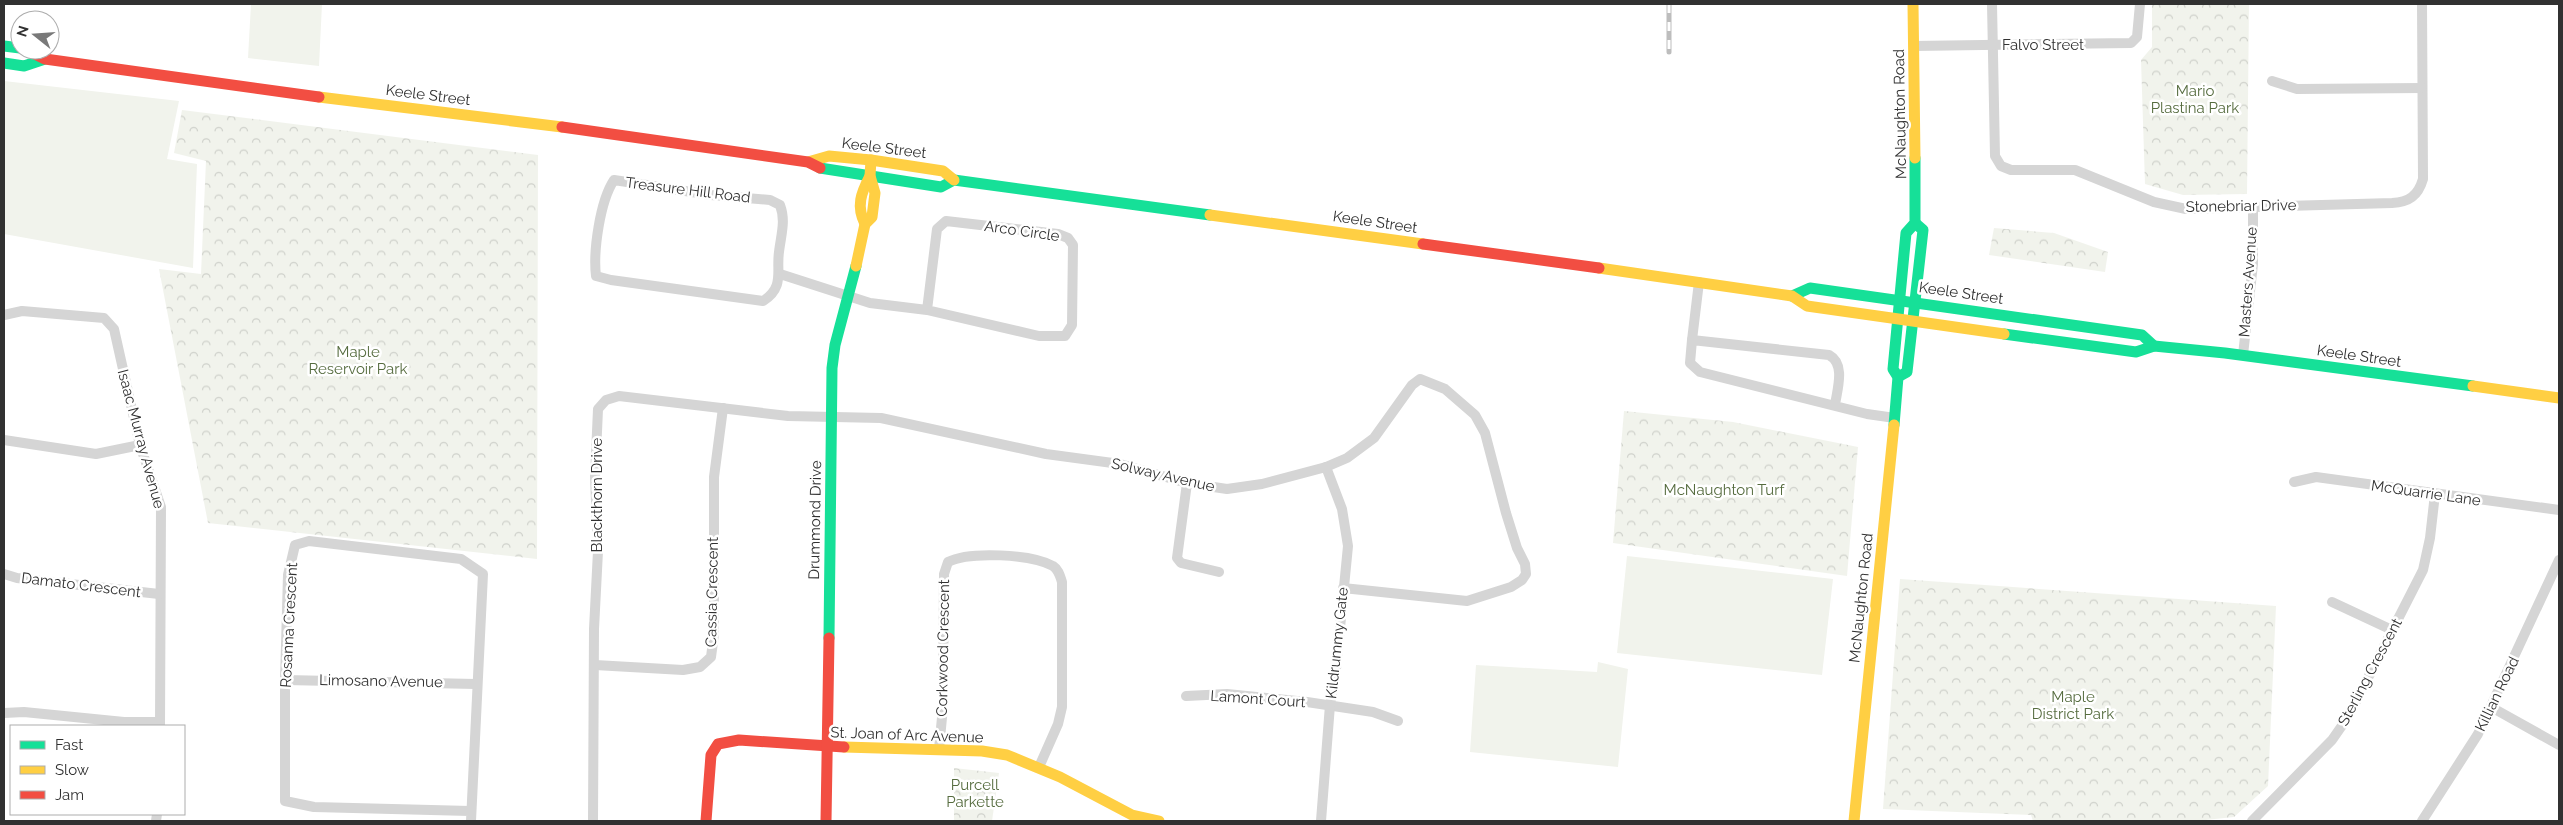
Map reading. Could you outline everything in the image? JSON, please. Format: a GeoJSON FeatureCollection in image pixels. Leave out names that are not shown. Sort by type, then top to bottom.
{"type":"FeatureCollection","features":[{"type":"Feature","properties":{"kind":"main road","name":"McNaughton Road"},"geometry":{"type":"LineString","coordinates":[[1854,821],[1895,418],[1898,378],[1893,369],[1906,233],[1915,223],[1917,187],[1913,4]]}},
{"type":"Feature","properties":{"kind":"main road","name":"Keele Street"},"geometry":{"type":"LineString","coordinates":[[4,63],[24,66],[42,60]]}},
{"type":"Feature","properties":{"kind":"main road","name":"Keele Street"},"geometry":{"type":"LineString","coordinates":[[52,60],[227,86],[529,123],[808,162],[826,170],[941,187],[954,180]]}},
{"type":"Feature","properties":{"kind":"main road","name":"Keele Street"},"geometry":{"type":"LineString","coordinates":[[808,162],[829,156],[871,160],[943,171],[954,180],[1699,282],[1792,296],[1807,306],[1898,317],[2136,352],[2154,346],[2242,355],[2559,398]]}},
{"type":"Feature","properties":{"kind":"main road","name":"Drummond Drive"},"geometry":{"type":"LineString","coordinates":[[826,821],[829,748],[829,532],[833,417],[832,368],[834,345],[865,224],[858,213],[861,192],[870,176],[871,160]]}},
{"type":"Feature","properties":{"kind":"main road","name":"McNaughton Road"},"geometry":{"type":"LineString","coordinates":[[1898,378],[1907,372],[1915,302],[1922,230],[1915,223]]}},
{"type":"Feature","properties":{"kind":"main road","name":"Keele Street"},"geometry":{"type":"LineString","coordinates":[[1792,296],[1810,288],[1915,302],[2142,335],[2154,346]]}},
{"type":"Feature","properties":{"kind":"main road","name":"St. Joan of Arc Avenue"},"geometry":{"type":"LineString","coordinates":[[706,821],[712,755],[718,744],[738,740],[829,748],[939,749],[1008,755],[1039,767],[1132,815],[1159,821]]}},
{"type":"Feature","properties":{"kind":"street"},"geometry":{"type":"LineString","coordinates":[[1992,4],[1993,45]]}},
{"type":"Feature","properties":{"kind":"street","name":"Falvo Street"},"geometry":{"type":"LineString","coordinates":[[1914,46],[2131,43],[2137,37],[2140,4]]}},
{"type":"Feature","properties":{"kind":"street","name":"Stonebriar Drive"},"geometry":{"type":"LineString","coordinates":[[1993,45],[1995,156],[2001,166],[2011,170],[2075,170],[2154,202],[2186,209],[2253,209],[2392,203],[2413,198],[2420,189],[2423,179],[2422,4]]}},
{"type":"Feature","properties":{"kind":"street"},"geometry":{"type":"LineString","coordinates":[[2272,80],[2297,89],[2422,88]]}},
{"type":"Feature","properties":{"kind":"street","name":"Treasure Hill Road"},"geometry":{"type":"LineString","coordinates":[[614,180],[711,194],[770,200],[780,205],[785,217],[778,254],[780,274],[770,296],[762,300],[611,280],[596,276],[594,260],[607,191],[614,180]]}},
{"type":"Feature","properties":{"kind":"street","name":"Masters Avenue"},"geometry":{"type":"LineString","coordinates":[[2242,355],[2253,264],[2253,209]]}},
{"type":"Feature","properties":{"kind":"street","name":"Arco Circle"},"geometry":{"type":"LineString","coordinates":[[848,295],[870,303],[927,310],[1039,336],[1065,336],[1072,325],[1073,245],[1068,238],[1058,234],[946,221],[937,229],[927,310]]}},
{"type":"Feature","properties":{"kind":"street"},"geometry":{"type":"LineString","coordinates":[[780,274],[848,295]]}},
{"type":"Feature","properties":{"kind":"street"},"geometry":{"type":"LineString","coordinates":[[1699,282],[1690,364],[1700,372],[1895,418]]}},
{"type":"Feature","properties":{"kind":"street","name":"Isaac Murray Avenue"},"geometry":{"type":"LineString","coordinates":[[4,315],[22,311],[104,318],[114,329],[140,445],[161,507],[159,594],[160,724]]}},
{"type":"Feature","properties":{"kind":"street"},"geometry":{"type":"LineString","coordinates":[[1692,340],[1829,355],[1836,360],[1839,366],[1835,405]]}},
{"type":"Feature","properties":{"kind":"street","name":"Solway Avenue"},"geometry":{"type":"LineString","coordinates":[[833,417],[881,418],[905,422],[1046,454],[1120,464],[1187,483],[1226,489],[1243,488],[1326,468],[1346,458],[1374,438],[1412,386],[1420,379],[1445,389],[1475,415],[1486,433],[1506,513],[1526,568],[1522,580],[1511,587],[1466,601],[1343,588]]}},
{"type":"Feature","properties":{"kind":"street","name":"Blackthorn Drive"},"geometry":{"type":"LineString","coordinates":[[593,821],[598,551],[596,477],[598,409],[606,400],[619,396],[788,416],[833,417]]}},
{"type":"Feature","properties":{"kind":"street","name":"Cassia Crescent"},"geometry":{"type":"LineString","coordinates":[[595,665],[683,670],[700,667],[711,657],[714,634],[714,477],[723,408]]}},
{"type":"Feature","properties":{"kind":"street"},"geometry":{"type":"LineString","coordinates":[[4,440],[96,454],[140,445]]}},
{"type":"Feature","properties":{"kind":"street","name":"Kildrummy Gate"},"geometry":{"type":"LineString","coordinates":[[1321,821],[1330,705],[1336,669],[1348,546],[1342,508],[1326,468]]}},
{"type":"Feature","properties":{"kind":"street","name":"McQuarrie Lane"},"geometry":{"type":"LineString","coordinates":[[2294,482],[2307,478],[2316,478],[2559,510]]}},
{"type":"Feature","properties":{"kind":"street"},"geometry":{"type":"LineString","coordinates":[[1187,483],[1177,558],[1181,563],[1218,572]]}},
{"type":"Feature","properties":{"kind":"street","name":"Sterling Crescent"},"geometry":{"type":"LineString","coordinates":[[2252,821],[2332,740],[2348,717],[2423,570],[2430,538],[2436,494]]}},
{"type":"Feature","properties":{"kind":"street","name":"Rosanna Crescent"},"geometry":{"type":"LineString","coordinates":[[309,540],[461,558],[478,569],[484,574],[484,582],[476,684],[470,816],[314,807],[285,801],[285,680],[288,575],[295,545],[309,540]]}},
{"type":"Feature","properties":{"kind":"street","name":"Corkwood Crescent"},"geometry":{"type":"LineString","coordinates":[[939,749],[943,707],[944,574],[948,562],[973,555],[1007,556],[1053,566],[1059,573],[1062,582],[1062,707],[1058,724],[1039,767]]}},
{"type":"Feature","properties":{"kind":"street","name":"Killian Road"},"geometry":{"type":"LineString","coordinates":[[2422,821],[2473,741],[2491,707],[2559,560]]}},
{"type":"Feature","properties":{"kind":"street","name":"Damato Crescent"},"geometry":{"type":"LineString","coordinates":[[4,574],[16,578],[159,594]]}},
{"type":"Feature","properties":{"kind":"street"},"geometry":{"type":"LineString","coordinates":[[2332,602],[2392,630]]}},
{"type":"Feature","properties":{"kind":"street","name":"Limosano Avenue"},"geometry":{"type":"LineString","coordinates":[[285,680],[476,684]]}},
{"type":"Feature","properties":{"kind":"street","name":"Lamont Court"},"geometry":{"type":"LineString","coordinates":[[1186,696],[1227,694],[1330,705],[1372,712],[1398,721]]}},
{"type":"Feature","properties":{"kind":"street"},"geometry":{"type":"LineString","coordinates":[[2491,707],[2559,745]]}},
{"type":"Feature","properties":{"kind":"street"},"geometry":{"type":"LineString","coordinates":[[4,713],[24,712],[160,724]]}},
{"type":"Feature","properties":{"kind":"green space"},"geometry":{"type":"Polygon","coordinates":[[[251,4],[322,4],[319,66],[248,58],[251,4]]]}},
{"type":"Feature","properties":{"kind":"green space","name":"Mario Plastina Park"},"geometry":{"type":"Polygon","coordinates":[[[2152,4],[2249,4],[2247,194],[2183,195],[2145,184],[2141,60],[2152,47],[2152,4]]]}},
{"type":"Feature","properties":{"kind":"green space"},"geometry":{"type":"Polygon","coordinates":[[[4,81],[179,101],[167,159],[197,164],[193,268],[4,234],[4,81]]]}},
{"type":"Feature","properties":{"kind":"green space","name":"Maple Reservoir Park"},"geometry":{"type":"Polygon","coordinates":[[[182,110],[538,155],[537,559],[208,523],[159,269],[201,274],[206,161],[174,153],[182,110]]]}},
{"type":"Feature","properties":{"kind":"green space"},"geometry":{"type":"Polygon","coordinates":[[[1994,228],[2054,233],[2108,252],[2105,272],[1989,255],[1994,228]]]}},
{"type":"Feature","properties":{"kind":"green space","name":"McNaughton Turf"},"geometry":{"type":"Polygon","coordinates":[[[1624,411],[1733,422],[1858,447],[1847,576],[1613,543],[1624,411]]]}},
{"type":"Feature","properties":{"kind":"green space"},"geometry":{"type":"Polygon","coordinates":[[[1627,556],[1833,579],[1822,675],[1617,653],[1627,556]]]}},
{"type":"Feature","properties":{"kind":"green space","name":"Maple District Park"},"geometry":{"type":"Polygon","coordinates":[[[1900,579],[2276,606],[2268,786],[2234,817],[2196,821],[2033,821],[2031,815],[1883,809],[1900,579]]]}},
{"type":"Feature","properties":{"kind":"green space"},"geometry":{"type":"Polygon","coordinates":[[[1598,662],[1628,669],[1618,767],[1470,752],[1476,665],[1597,672],[1598,662]]]}},
{"type":"Feature","properties":{"kind":"green space","name":"Purcell Parkette"},"geometry":{"type":"Polygon","coordinates":[[[954,768],[999,773],[992,821],[954,821],[954,768]]]}},
{"type":"Feature","properties":{"kind":"railway"},"geometry":{"type":"LineString","coordinates":[[1669,4],[1669,52]]}},
{"type":"Feature","properties":{"kind":"traffic: fast"},"geometry":{"type":"LineString","coordinates":[[4,46],[10,47]]}},
{"type":"Feature","properties":{"kind":"traffic: fast"},"geometry":{"type":"LineString","coordinates":[[4,63],[24,66],[42,60]]}},
{"type":"Feature","properties":{"kind":"traffic: fast"},"geometry":{"type":"LineString","coordinates":[[1894,425],[1898,377],[1893,369],[1906,233],[1915,223],[1915,158]]}},
{"type":"Feature","properties":{"kind":"traffic: fast"},"geometry":{"type":"LineString","coordinates":[[820,168],[941,187],[954,180],[1210,215]]}},
{"type":"Feature","properties":{"kind":"traffic: fast"},"geometry":{"type":"LineString","coordinates":[[1898,377],[1907,372],[1923,230],[1915,223]]}},
{"type":"Feature","properties":{"kind":"traffic: fast"},"geometry":{"type":"LineString","coordinates":[[829,638],[832,368],[835,345],[856,266]]}},
{"type":"Feature","properties":{"kind":"traffic: fast"},"geometry":{"type":"LineString","coordinates":[[1792,296],[1810,288],[2142,335],[2154,346]]}},
{"type":"Feature","properties":{"kind":"traffic: fast"},"geometry":{"type":"LineString","coordinates":[[2004,334],[2136,352],[2154,346],[2225,353],[2473,386]]}},
{"type":"Feature","properties":{"kind":"traffic: slow"},"geometry":{"type":"LineString","coordinates":[[1913,4],[1915,158]]}},
{"type":"Feature","properties":{"kind":"traffic: slow"},"geometry":{"type":"LineString","coordinates":[[319,97],[562,127]]}},
{"type":"Feature","properties":{"kind":"traffic: slow"},"geometry":{"type":"LineString","coordinates":[[808,162],[829,156],[871,160],[943,171],[954,180]]}},
{"type":"Feature","properties":{"kind":"traffic: slow"},"geometry":{"type":"LineString","coordinates":[[856,266],[865,224],[872,217],[875,193],[870,176],[871,160]]}},
{"type":"Feature","properties":{"kind":"traffic: slow"},"geometry":{"type":"LineString","coordinates":[[865,224],[860,205],[864,188],[870,176]]}},
{"type":"Feature","properties":{"kind":"traffic: slow"},"geometry":{"type":"LineString","coordinates":[[1210,215],[1423,244]]}},
{"type":"Feature","properties":{"kind":"traffic: slow"},"geometry":{"type":"LineString","coordinates":[[1599,268],[1792,296],[1807,306],[2004,334]]}},
{"type":"Feature","properties":{"kind":"traffic: slow"},"geometry":{"type":"LineString","coordinates":[[2473,386],[2559,398]]}},
{"type":"Feature","properties":{"kind":"traffic: slow"},"geometry":{"type":"LineString","coordinates":[[1854,821],[1894,425]]}},
{"type":"Feature","properties":{"kind":"traffic: slow"},"geometry":{"type":"LineString","coordinates":[[844,747],[982,751],[1007,755],[1060,777],[1132,815],[1159,821]]}},
{"type":"Feature","properties":{"kind":"traffic: jam"},"geometry":{"type":"LineString","coordinates":[[52,60],[319,97]]}},
{"type":"Feature","properties":{"kind":"traffic: jam"},"geometry":{"type":"LineString","coordinates":[[562,127],[808,162],[820,168]]}},
{"type":"Feature","properties":{"kind":"traffic: jam"},"geometry":{"type":"LineString","coordinates":[[1423,244],[1599,268]]}},
{"type":"Feature","properties":{"kind":"traffic: jam"},"geometry":{"type":"LineString","coordinates":[[826,821],[829,638]]}},
{"type":"Feature","properties":{"kind":"traffic: jam"},"geometry":{"type":"LineString","coordinates":[[706,821],[711,755],[718,744],[739,740],[844,747]]}}]}
